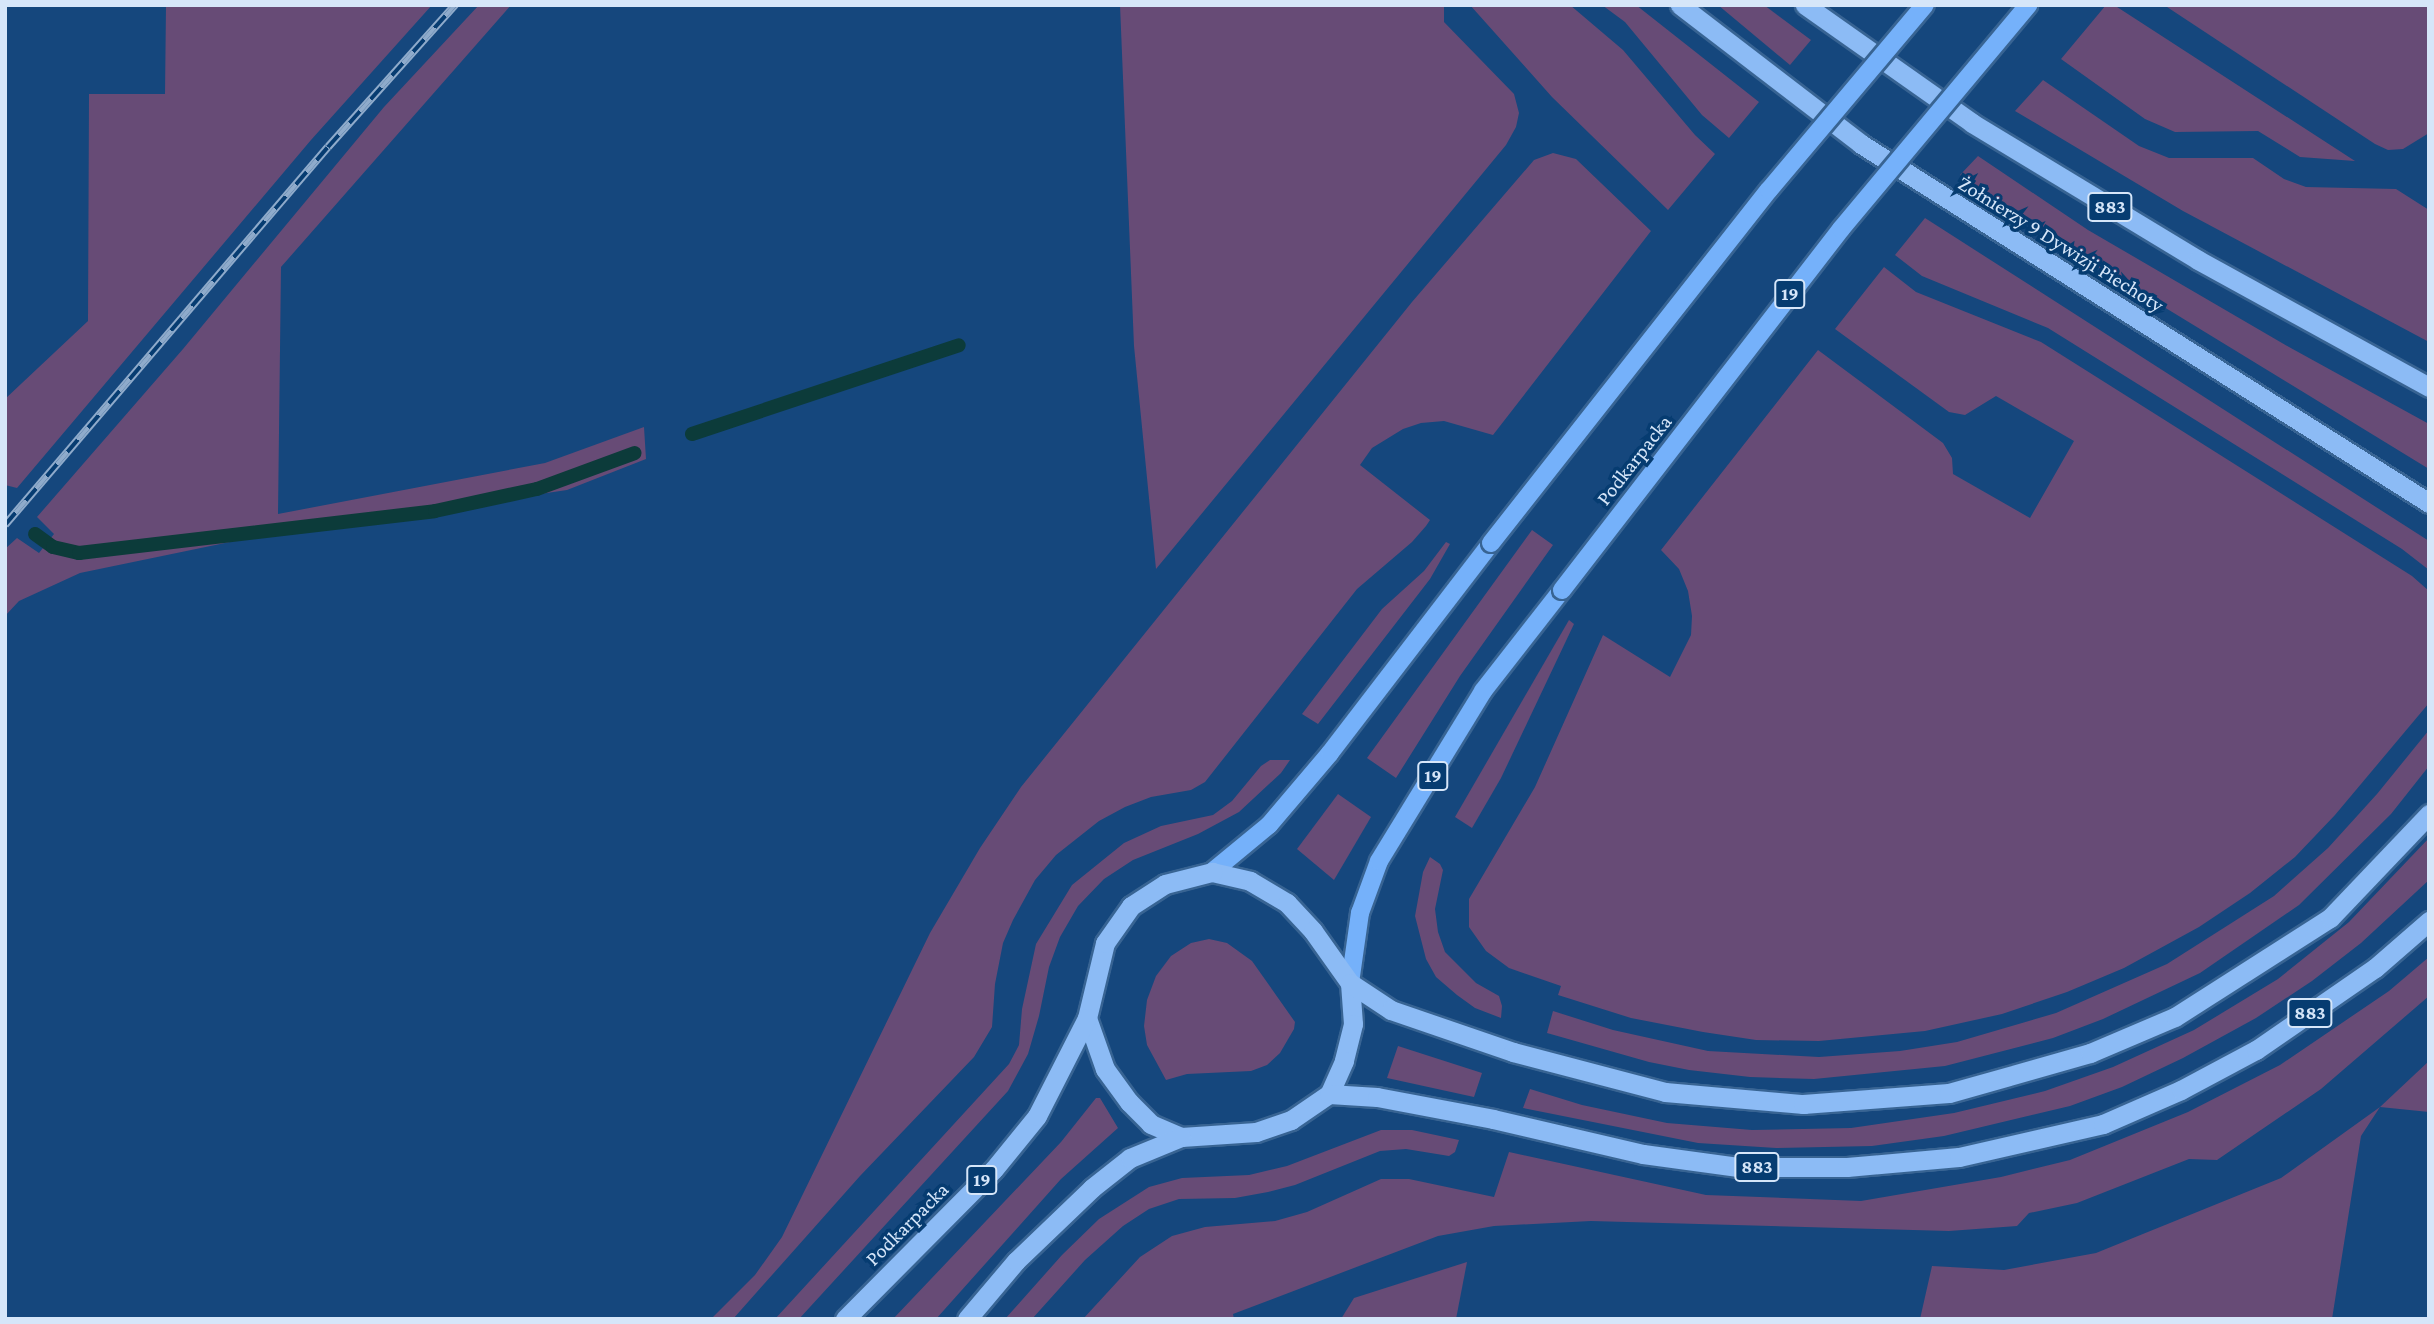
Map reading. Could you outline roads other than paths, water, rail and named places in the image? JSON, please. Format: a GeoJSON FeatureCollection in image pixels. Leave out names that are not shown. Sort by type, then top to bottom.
{"type":"FeatureCollection","features":[{"type":"Feature","properties":{"kind":"highway","name":"Żołnierzy 9 Dywizji Piechoty"},"geometry":{"type":"LineString","coordinates":[[1680,5],[1861,144],[2429,503]]}},
{"type":"Feature","properties":{"kind":"highway","name":"883"},"geometry":{"type":"LineString","coordinates":[[1805,5],[1972,123],[2198,260],[2429,387]]}},
{"type":"Feature","properties":{"kind":"highway"},"geometry":{"type":"LineString","coordinates":[[1350,983],[1391,1010],[1513,1052],[1665,1092],[1803,1104],[1949,1093],[2090,1053],[2175,1017],[2330,918],[2429,814]]}},
{"type":"Feature","properties":{"kind":"highway","name":"19"},"geometry":{"type":"LineString","coordinates":[[1087,1018],[1105,943],[1131,906],[1165,884],[1212,872],[1250,881],[1287,903],[1313,932],[1350,983],[1353,1024],[1344,1061],[1329,1094]]}},
{"type":"Feature","properties":{"kind":"highway","name":"883"},"geometry":{"type":"LineString","coordinates":[[1329,1094],[1377,1097],[1493,1119],[1643,1154],[1738,1167],[1847,1167],[1959,1157],[2103,1124],[2181,1090],[2256,1050],[2375,968],[2429,921]]}},
{"type":"Feature","properties":{"kind":"highway"},"geometry":{"type":"LineString","coordinates":[[1087,1018],[1105,1069],[1129,1102],[1151,1124],[1181,1137]]}},
{"type":"Feature","properties":{"kind":"highway","name":"Podkarpacka"},"geometry":{"type":"LineString","coordinates":[[845,1319],[994,1169],[1037,1116],[1087,1018]]}},
{"type":"Feature","properties":{"kind":"highway"},"geometry":{"type":"LineString","coordinates":[[967,1319],[1016,1261],[1092,1188],[1130,1158],[1181,1137],[1256,1132],[1291,1120],[1329,1094]]}},
{"type":"Feature","properties":{"kind":"main road","name":"19"},"geometry":{"type":"LineString","coordinates":[[1212,872],[1269,825],[1330,753],[1491,543],[1769,190],[1925,5]]}},
{"type":"Feature","properties":{"kind":"main road","name":"Podkarpacka"},"geometry":{"type":"LineString","coordinates":[[1350,983],[1360,913],[1379,861],[1483,691],[1840,229],[2028,5]]}},
{"type":"Feature","properties":{"kind":"waterway"},"geometry":{"type":"LineString","coordinates":[[692,434],[959,345]]}},
{"type":"Feature","properties":{"kind":"waterway"},"geometry":{"type":"LineString","coordinates":[[35,534],[53,547],[79,553],[435,511],[537,489],[635,453]]}},
{"type":"Feature","properties":{"kind":"railway"},"geometry":{"type":"LineString","coordinates":[[5,525],[328,147],[455,5]]}}]}
